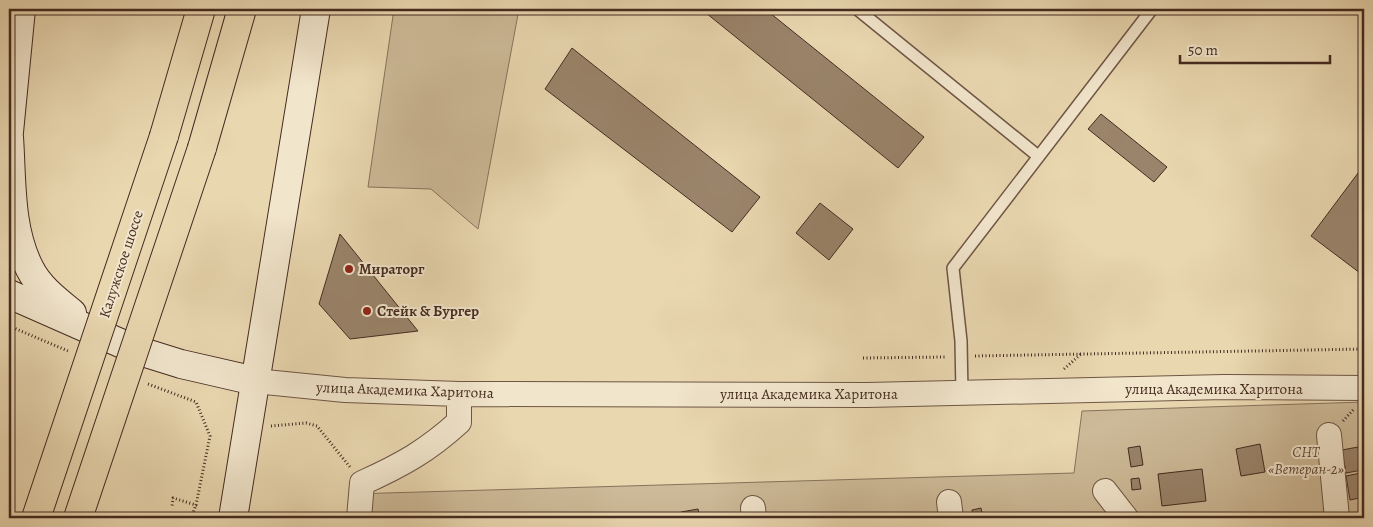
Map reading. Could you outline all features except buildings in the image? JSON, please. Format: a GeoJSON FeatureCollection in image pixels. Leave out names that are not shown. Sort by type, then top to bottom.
{"type":"FeatureCollection","features":[{"type":"Feature","properties":{"kind":"highway","name":"Калужское шоссе"},"geometry":{"type":"LineString","coordinates":[[36,518],[164,136],[201,9]]}},
{"type":"Feature","properties":{"kind":"highway"},"geometry":{"type":"LineString","coordinates":[[78,518],[202,148],[242,9]]}},
{"type":"Feature","properties":{"kind":"main road"},"geometry":{"type":"LineString","coordinates":[[9,132],[21,9]]}},
{"type":"Feature","properties":{"kind":"main road"},"geometry":{"type":"LineString","coordinates":[[233,518],[316,9]]}},
{"type":"Feature","properties":{"kind":"main road"},"geometry":{"type":"LineString","coordinates":[[9,137],[18,239],[30,270],[50,295],[92,330]]}},
{"type":"Feature","properties":{"kind":"main road"},"geometry":{"type":"LineString","coordinates":[[9,294],[136,350],[181,364],[255,381]]}},
{"type":"Feature","properties":{"kind":"street","name":"улица Академика Харитона"},"geometry":{"type":"LineString","coordinates":[[255,381],[345,390],[459,394],[962,393],[1224,387],[1360,398]]}},
{"type":"Feature","properties":{"kind":"street"},"geometry":{"type":"LineString","coordinates":[[359,518],[362,483],[404,464],[434,444],[459,422],[459,394]]}},
{"type":"Feature","properties":{"kind":"street"},"geometry":{"type":"LineString","coordinates":[[1329,435],[1337,518]]}},
{"type":"Feature","properties":{"kind":"street"},"geometry":{"type":"LineString","coordinates":[[1105,491],[1126,518]]}},
{"type":"Feature","properties":{"kind":"lane"},"geometry":{"type":"LineString","coordinates":[[857,9],[1038,156]]}},
{"type":"Feature","properties":{"kind":"lane"},"geometry":{"type":"LineString","coordinates":[[962,393],[962,356],[952,268],[1152,9]]}},
{"type":"Feature","properties":{"kind":"path"},"geometry":{"type":"LineString","coordinates":[[863,358],[1364,349]]}},
{"type":"Feature","properties":{"kind":"path"},"geometry":{"type":"LineString","coordinates":[[1329,435],[1360,398]]}},
{"type":"Feature","properties":{"kind":"path"},"geometry":{"type":"LineString","coordinates":[[267,426],[306,423],[317,426],[362,483]]}},
{"type":"Feature","properties":{"kind":"path"},"geometry":{"type":"LineString","coordinates":[[191,518],[196,505]]}},
{"type":"Feature","properties":{"kind":"green space"},"geometry":{"type":"Polygon","coordinates":[[[394,9],[519,9],[478,229],[431,189],[368,187],[394,9]]]}},
{"type":"Feature","properties":{"kind":"green space","name":"СНТ «Ветеран-2»"},"geometry":{"type":"Polygon","coordinates":[[[1364,402],[1364,518],[347,518],[351,494],[1074,473],[1082,411],[1364,402]]]}},
{"type":"Feature","properties":{"kind":"place","name":"Мираторг"},"geometry":{"type":"Point","coordinates":[349,269]}},
{"type":"Feature","properties":{"kind":"place","name":"Стейк & Бургер"},"geometry":{"type":"Point","coordinates":[367,311]}}]}
